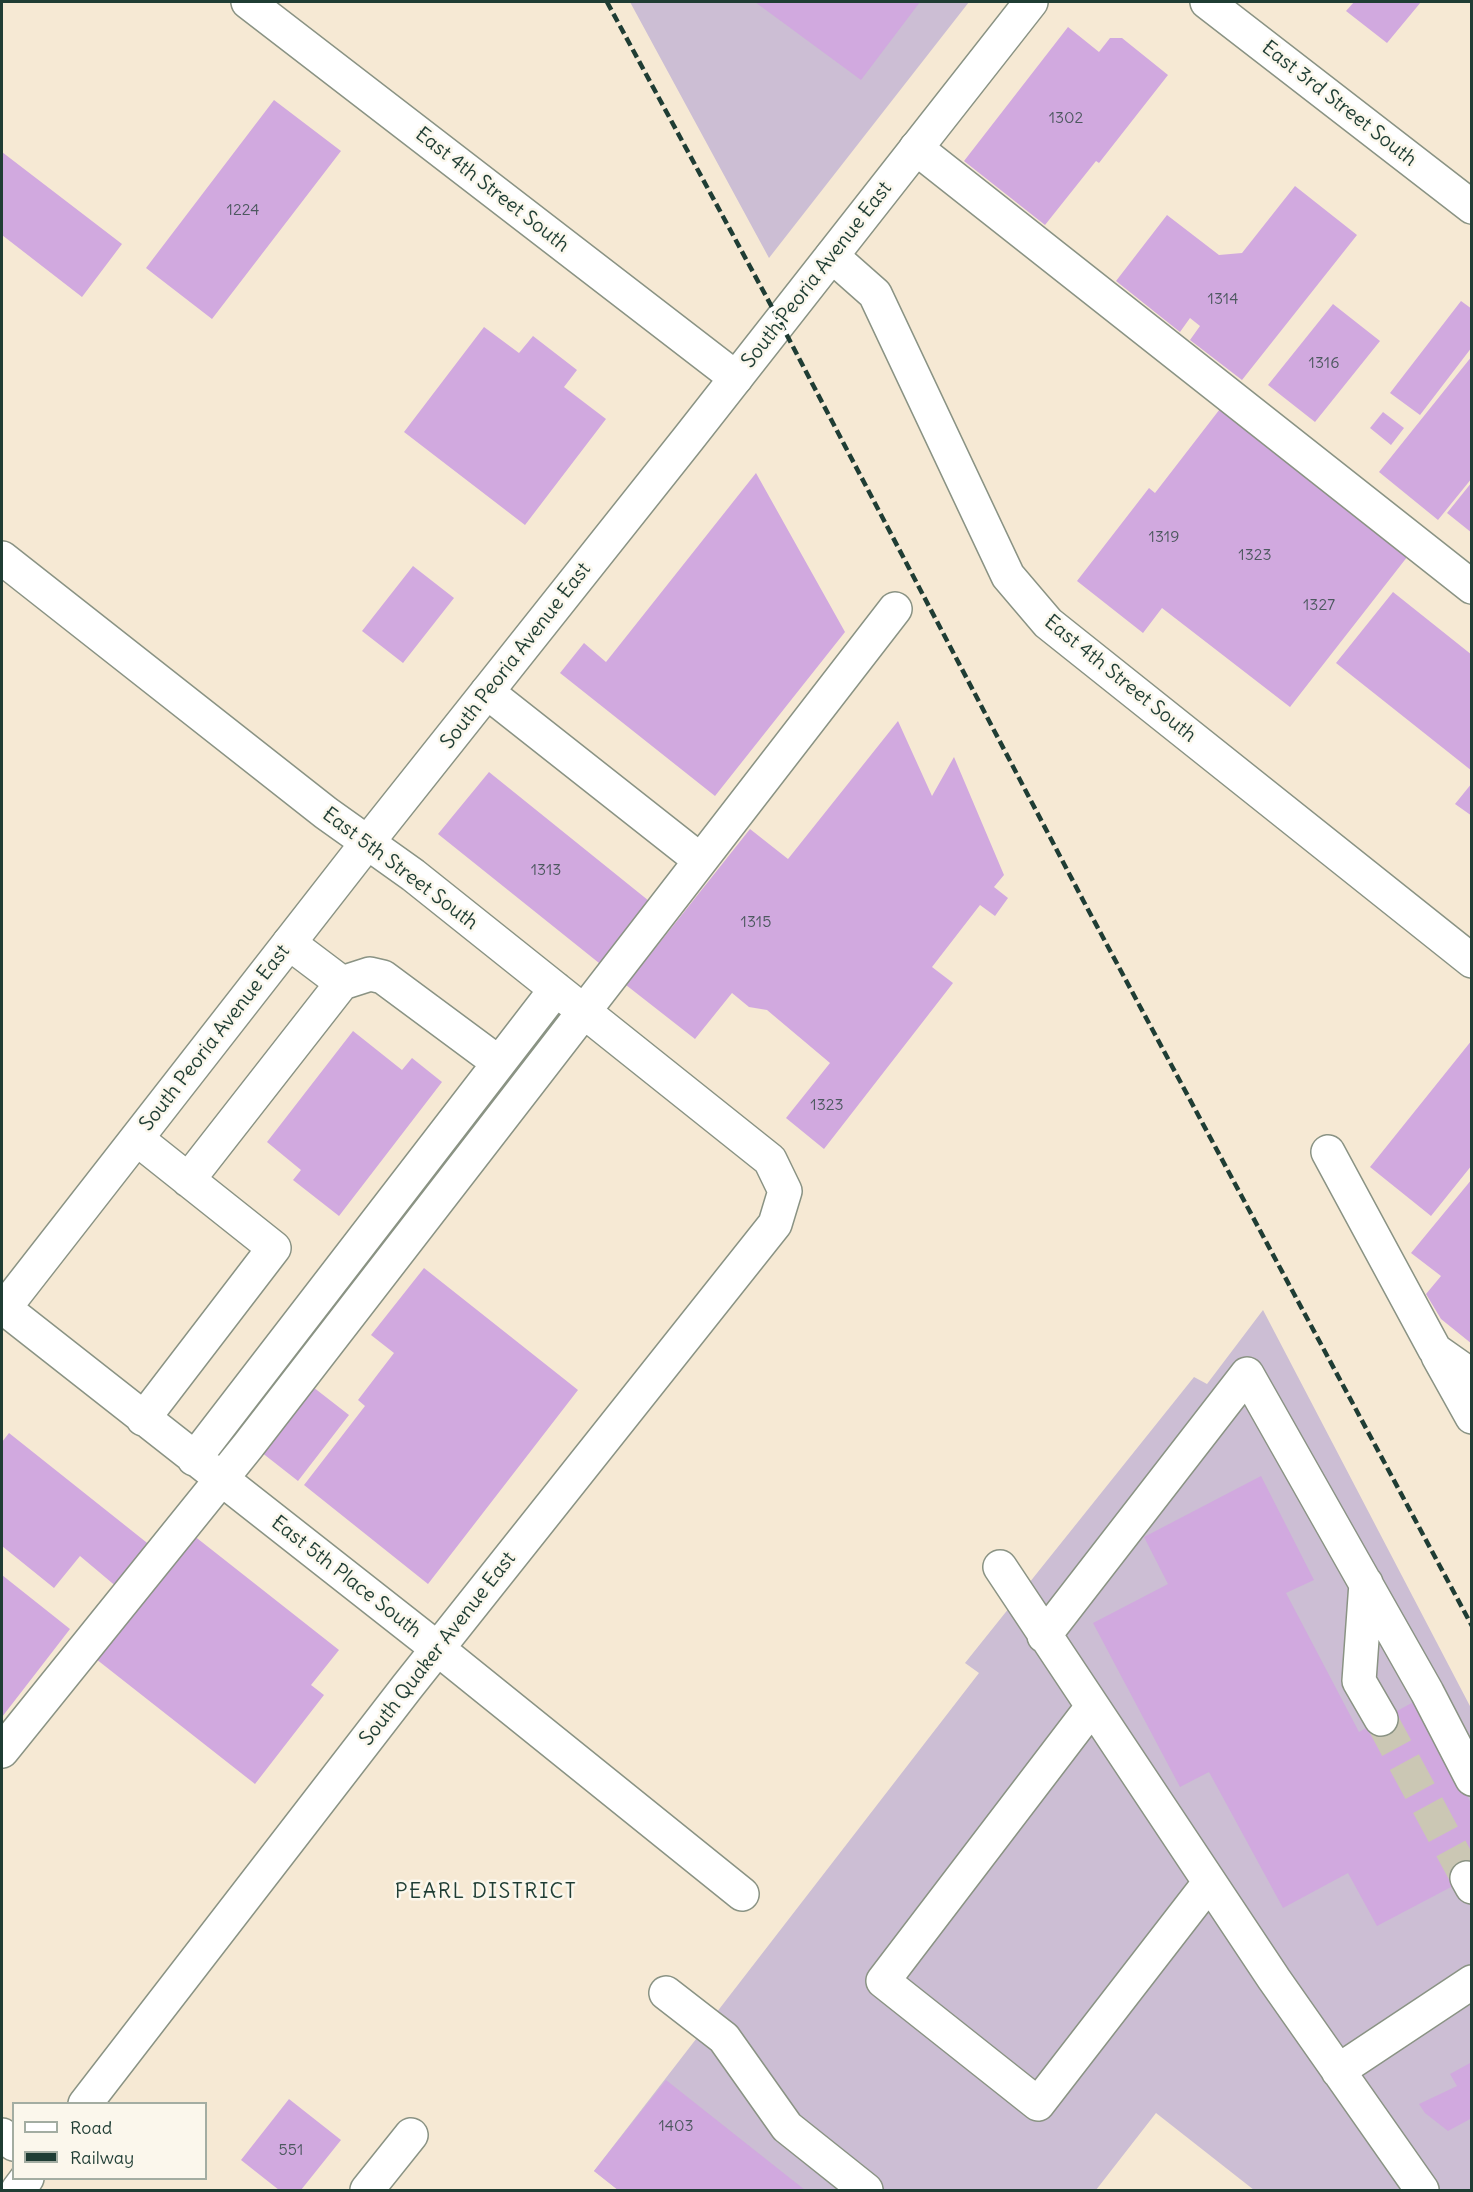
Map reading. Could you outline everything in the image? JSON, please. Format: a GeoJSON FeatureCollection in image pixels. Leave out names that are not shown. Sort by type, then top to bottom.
{"type":"FeatureCollection","features":[{"type":"Feature","properties":{"kind":"street","name":"East 4th Street South"},"geometry":{"type":"LineString","coordinates":[[248,2],[736,378]]}},
{"type":"Feature","properties":{"kind":"street","name":"South Peoria Avenue East"},"geometry":{"type":"LineString","coordinates":[[3,1310],[367,843],[736,378],[1030,2]]}},
{"type":"Feature","properties":{"kind":"street","name":"East 3rd Street South"},"geometry":{"type":"LineString","coordinates":[[1208,2],[1472,207]]}},
{"type":"Feature","properties":{"kind":"street"},"geometry":{"type":"LineString","coordinates":[[916,148],[1472,587]]}},
{"type":"Feature","properties":{"kind":"street","name":"East 4th Street South"},"geometry":{"type":"LineString","coordinates":[[832,256],[875,294],[1008,576],[1048,623],[1472,961]]}},
{"type":"Feature","properties":{"kind":"street","name":"East 5th Street South"},"geometry":{"type":"LineString","coordinates":[[2,558],[326,813],[413,875],[770,1160],[785,1191]]}},
{"type":"Feature","properties":{"kind":"street"},"geometry":{"type":"LineString","coordinates":[[2,1751],[220,1479],[895,609]]}},
{"type":"Feature","properties":{"kind":"street"},"geometry":{"type":"LineString","coordinates":[[487,692],[700,860]]}},
{"type":"Feature","properties":{"kind":"street"},"geometry":{"type":"LineString","coordinates":[[289,943],[342,983]]}},
{"type":"Feature","properties":{"kind":"street"},"geometry":{"type":"LineString","coordinates":[[188,1179],[342,983],[370,974],[382,977],[499,1063]]}},
{"type":"Feature","properties":{"kind":"street"},"geometry":{"type":"LineString","coordinates":[[194,1459],[556,989]]}},
{"type":"Feature","properties":{"kind":"street"},"geometry":{"type":"LineString","coordinates":[[137,1139],[274,1248],[143,1419]]}},
{"type":"Feature","properties":{"kind":"street"},"geometry":{"type":"LineString","coordinates":[[1328,1152],[1472,1418]]}},
{"type":"Feature","properties":{"kind":"street","name":"South Quaker Avenue East"},"geometry":{"type":"LineString","coordinates":[[86,2102],[438,1649],[775,1224],[785,1191]]}},
{"type":"Feature","properties":{"kind":"street","name":"East 5th Place South"},"geometry":{"type":"LineString","coordinates":[[3,1310],[438,1649],[742,1894]]}},
{"type":"Feature","properties":{"kind":"street"},"geometry":{"type":"LineString","coordinates":[[1435,1350],[1472,1376]]}},
{"type":"Feature","properties":{"kind":"street"},"geometry":{"type":"LineString","coordinates":[[1044,1636],[1247,1374],[1427,1692],[1472,1779]]}},
{"type":"Feature","properties":{"kind":"street"},"geometry":{"type":"LineString","coordinates":[[999,1567],[1209,1883],[1422,2190]]}},
{"type":"Feature","properties":{"kind":"street"},"geometry":{"type":"LineString","coordinates":[[1366,1583],[1359,1681],[1381,1719]]}},
{"type":"Feature","properties":{"kind":"street"},"geometry":{"type":"LineString","coordinates":[[1092,1707],[883,1981],[1038,2104],[1209,1883]]}},
{"type":"Feature","properties":{"kind":"street"},"geometry":{"type":"LineString","coordinates":[[1338,2071],[1472,1982]]}},
{"type":"Feature","properties":{"kind":"street"},"geometry":{"type":"LineString","coordinates":[[666,1993],[724,2038],[787,2127],[866,2190]]}},
{"type":"Feature","properties":{"kind":"street"},"geometry":{"type":"LineString","coordinates":[[367,2190],[411,2135]]}},
{"type":"Feature","properties":{"kind":"shaded area"},"geometry":{"type":"Polygon","coordinates":[[[630,2],[969,2],[769,258],[630,2]]]}},
{"type":"Feature","properties":{"kind":"shaded area"},"geometry":{"type":"Polygon","coordinates":[[[1263,1310],[1471,1708],[1471,2190],[1254,2190],[1156,2113],[1096,2190],[618,2190],[594,2171],[979,1673],[965,1663],[1194,1377],[1207,1384],[1263,1310]]]}},
{"type":"Feature","properties":{"kind":"building"},"geometry":{"type":"Polygon","coordinates":[[[755,2],[920,2],[861,80],[755,2]]]}},
{"type":"Feature","properties":{"kind":"building"},"geometry":{"type":"Polygon","coordinates":[[[1354,2],[1421,2],[1387,43],[1346,11],[1354,2]]]}},
{"type":"Feature","properties":{"kind":"building"},"geometry":{"type":"Polygon","coordinates":[[[1068,27],[1099,52],[1110,38],[1122,38],[1168,75],[1099,163],[1096,161],[1045,225],[964,161],[1068,27]]]}},
{"type":"Feature","properties":{"kind":"building"},"geometry":{"type":"Polygon","coordinates":[[[274,100],[341,151],[212,319],[146,268],[274,100]]]}},
{"type":"Feature","properties":{"kind":"building"},"geometry":{"type":"Polygon","coordinates":[[[2,152],[122,244],[82,297],[2,235],[2,152]]]}},
{"type":"Feature","properties":{"kind":"building"},"geometry":{"type":"Polygon","coordinates":[[[1295,186],[1357,235],[1242,380],[1190,340],[1200,326],[1190,318],[1180,332],[1116,281],[1167,215],[1219,255],[1242,253],[1295,186]]]}},
{"type":"Feature","properties":{"kind":"building"},"geometry":{"type":"Polygon","coordinates":[[[1461,301],[1472,309],[1472,347],[1420,415],[1390,393],[1461,301]]]}},
{"type":"Feature","properties":{"kind":"building"},"geometry":{"type":"Polygon","coordinates":[[[1333,304],[1380,341],[1315,422],[1268,385],[1333,304]]]}},
{"type":"Feature","properties":{"kind":"building"},"geometry":{"type":"Polygon","coordinates":[[[484,327],[519,353],[533,336],[577,370],[564,387],[606,419],[525,525],[404,432],[484,327]]]}},
{"type":"Feature","properties":{"kind":"building"},"geometry":{"type":"Polygon","coordinates":[[[1472,356],[1472,478],[1438,520],[1379,472],[1472,356]]]}},
{"type":"Feature","properties":{"kind":"building"},"geometry":{"type":"Polygon","coordinates":[[[1223,405],[1411,552],[1290,707],[1162,608],[1143,633],[1077,581],[1149,488],[1155,493],[1223,405]]]}},
{"type":"Feature","properties":{"kind":"building"},"geometry":{"type":"Polygon","coordinates":[[[1383,412],[1404,428],[1391,445],[1370,428],[1383,412]]]}},
{"type":"Feature","properties":{"kind":"building"},"geometry":{"type":"Polygon","coordinates":[[[756,473],[845,632],[715,796],[560,673],[584,643],[606,662],[756,473]]]}},
{"type":"Feature","properties":{"kind":"building"},"geometry":{"type":"Polygon","coordinates":[[[1472,482],[1472,533],[1447,513],[1472,482]]]}},
{"type":"Feature","properties":{"kind":"building"},"geometry":{"type":"Polygon","coordinates":[[[413,566],[454,598],[403,663],[362,631],[413,566]]]}},
{"type":"Feature","properties":{"kind":"building"},"geometry":{"type":"Polygon","coordinates":[[[1393,592],[1472,655],[1472,771],[1336,663],[1393,592]]]}},
{"type":"Feature","properties":{"kind":"building"},"geometry":{"type":"Polygon","coordinates":[[[898,721],[932,796],[954,757],[1004,875],[994,887],[1008,898],[995,916],[980,905],[932,967],[953,983],[824,1149],[786,1118],[830,1063],[767,1010],[749,1007],[732,993],[695,1039],[626,985],[750,829],[788,859],[898,721]]]}},
{"type":"Feature","properties":{"kind":"building"},"geometry":{"type":"Polygon","coordinates":[[[489,772],[654,905],[604,967],[438,834],[489,772]]]}},
{"type":"Feature","properties":{"kind":"building"},"geometry":{"type":"Polygon","coordinates":[[[1472,783],[1472,816],[1455,804],[1472,783]]]}},
{"type":"Feature","properties":{"kind":"building"},"geometry":{"type":"Polygon","coordinates":[[[353,1031],[402,1070],[412,1058],[442,1082],[339,1216],[293,1180],[301,1170],[267,1142],[353,1031]]]}},
{"type":"Feature","properties":{"kind":"building"},"geometry":{"type":"Polygon","coordinates":[[[1472,1040],[1472,1165],[1431,1216],[1370,1167],[1472,1040]]]}},
{"type":"Feature","properties":{"kind":"building"},"geometry":{"type":"Polygon","coordinates":[[[1472,1179],[1472,1344],[1441,1319],[1426,1294],[1441,1276],[1411,1253],[1472,1179]]]}},
{"type":"Feature","properties":{"kind":"building"},"geometry":{"type":"Polygon","coordinates":[[[424,1268],[578,1390],[428,1584],[304,1485],[365,1406],[358,1400],[394,1353],[371,1335],[424,1268]]]}},
{"type":"Feature","properties":{"kind":"building"},"geometry":{"type":"Polygon","coordinates":[[[313,1387],[349,1415],[298,1481],[261,1452],[313,1387]]]}},
{"type":"Feature","properties":{"kind":"building"},"geometry":{"type":"Polygon","coordinates":[[[9,1433],[151,1546],[118,1588],[80,1556],[54,1588],[2,1546],[2,1442],[9,1433]]]}},
{"type":"Feature","properties":{"kind":"building"},"geometry":{"type":"Polygon","coordinates":[[[1261,1476],[1314,1580],[1286,1593],[1359,1732],[1417,1700],[1472,1805],[1472,1876],[1377,1926],[1348,1873],[1283,1908],[1209,1772],[1180,1787],[1093,1623],[1168,1584],[1144,1537],[1261,1476]]]}},
{"type":"Feature","properties":{"kind":"building"},"geometry":{"type":"Polygon","coordinates":[[[193,1535],[339,1650],[311,1685],[324,1695],[255,1784],[96,1659],[193,1535]]]}},
{"type":"Feature","properties":{"kind":"building"},"geometry":{"type":"Polygon","coordinates":[[[2,1575],[70,1629],[2,1717],[2,1575]]]}},
{"type":"Feature","properties":{"kind":"building"},"geometry":{"type":"Polygon","coordinates":[[[1472,2062],[1472,2118],[1448,2131],[1425,2113],[1419,2104],[1457,2086],[1450,2074],[1472,2062]]]}},
{"type":"Feature","properties":{"kind":"building"},"geometry":{"type":"Polygon","coordinates":[[[666,2080],[805,2190],[618,2190],[594,2171],[666,2080]]]}},
{"type":"Feature","properties":{"kind":"building"},"geometry":{"type":"Polygon","coordinates":[[[289,2099],[341,2140],[301,2190],[279,2190],[241,2160],[289,2099]]]}},
{"type":"Feature","properties":{"kind":"tunnel"},"geometry":{"type":"LineString","coordinates":[[1381,1719],[1467,1878]]}},
{"type":"Feature","properties":{"kind":"railway"},"geometry":{"type":"LineString","coordinates":[[607,2],[780,322],[1084,902],[1472,1626]]}},
{"type":"Feature","properties":{"kind":"district","name":"PEARL DISTRICT"},"geometry":{"type":"Point","coordinates":[486,1892]}}]}
